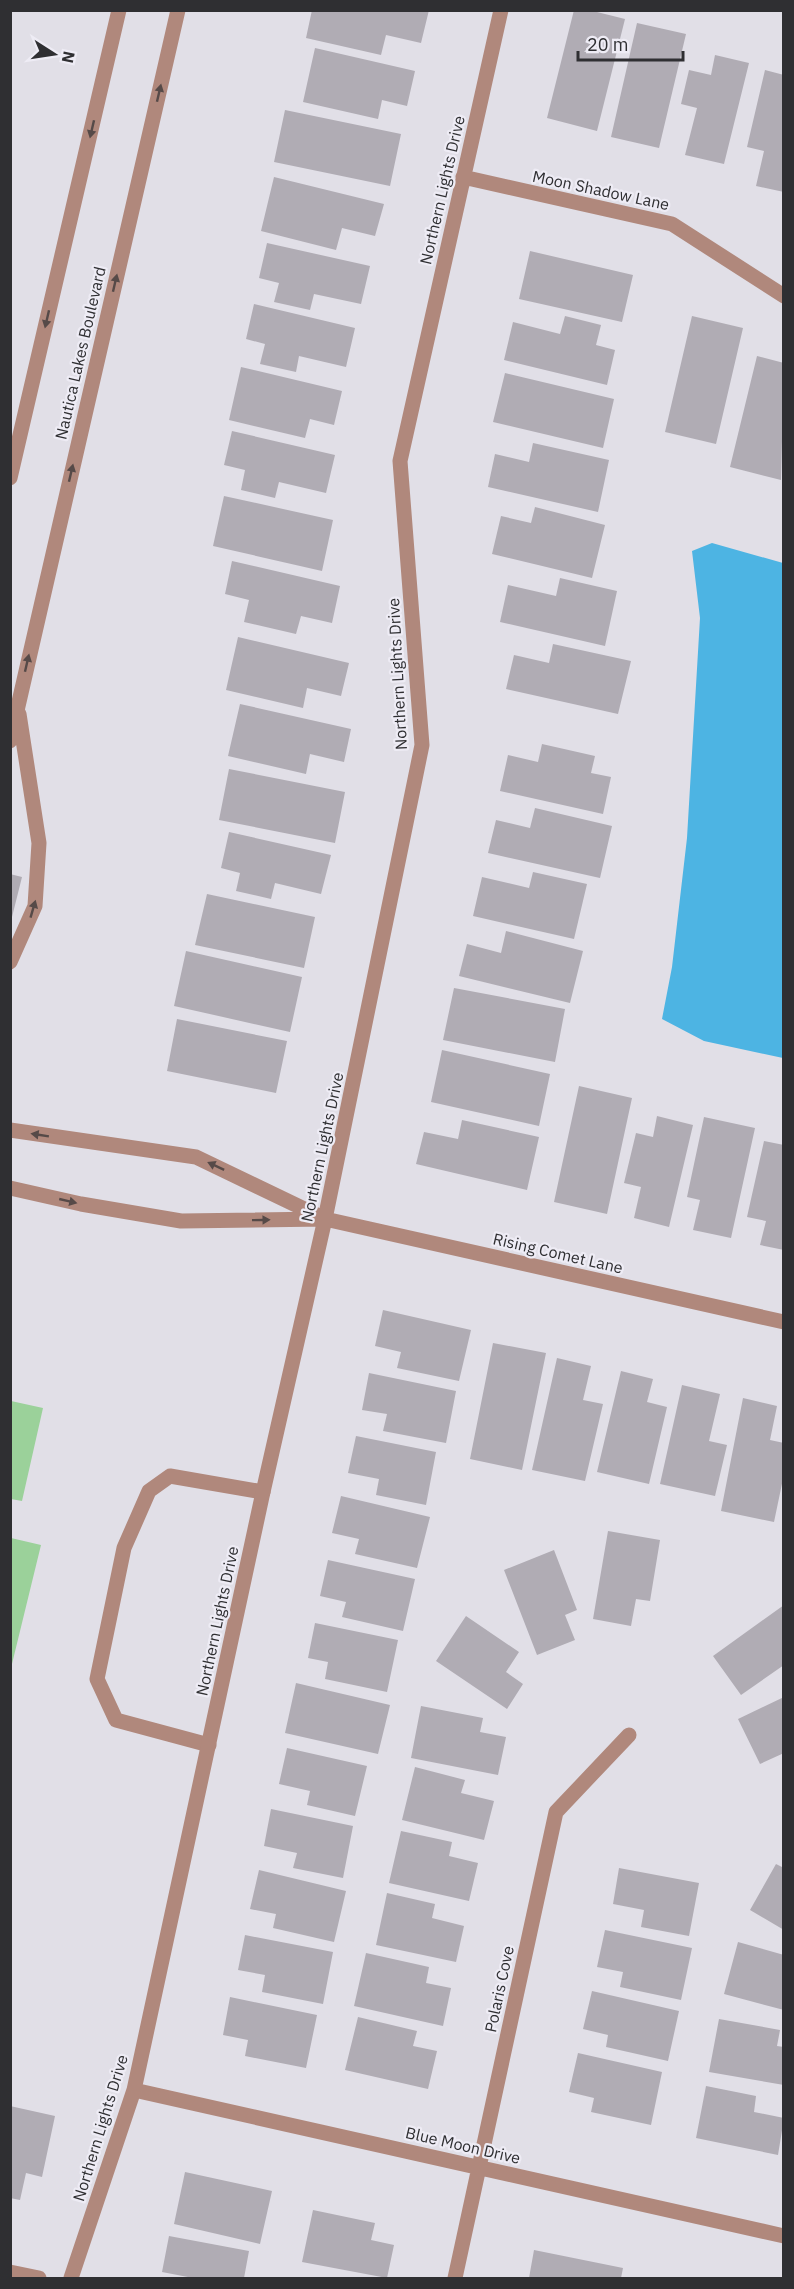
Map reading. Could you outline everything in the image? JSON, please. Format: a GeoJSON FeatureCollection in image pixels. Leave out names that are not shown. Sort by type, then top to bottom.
{"type":"FeatureCollection","features":[{"type":"Feature","properties":{"kind":"street"},"geometry":{"type":"LineString","coordinates":[[10,478],[119,10]]}},
{"type":"Feature","properties":{"kind":"street","name":"Nautica Lakes Boulevard"},"geometry":{"type":"LineString","coordinates":[[10,741],[178,10]]}},
{"type":"Feature","properties":{"kind":"street","name":"Northern Lights Drive"},"geometry":{"type":"LineString","coordinates":[[71,2278],[134,2090],[263,1492],[325,1219],[422,745],[400,461],[501,10]]}},
{"type":"Feature","properties":{"kind":"street","name":"Moon Shadow Lane"},"geometry":{"type":"LineString","coordinates":[[463,177],[672,224],[783,296]]}},
{"type":"Feature","properties":{"kind":"street","name":"Nautica Lakes Boulevard"},"geometry":{"type":"LineString","coordinates":[[10,963],[35,906],[39,843],[17,704]]}},
{"type":"Feature","properties":{"kind":"street","name":"Rising Comet Lane"},"geometry":{"type":"LineString","coordinates":[[10,1130],[196,1157],[325,1219],[783,1322]]}},
{"type":"Feature","properties":{"kind":"street","name":"Rising Comet Lane"},"geometry":{"type":"LineString","coordinates":[[10,1188],[81,1204],[181,1221],[325,1219]]}},
{"type":"Feature","properties":{"kind":"street"},"geometry":{"type":"LineString","coordinates":[[209,1745],[116,1720],[97,1679],[124,1548],[149,1491],[171,1476],[263,1492]]}},
{"type":"Feature","properties":{"kind":"street","name":"Polaris Cove"},"geometry":{"type":"LineString","coordinates":[[455,2278],[556,1812],[629,1735]]}},
{"type":"Feature","properties":{"kind":"street","name":"Blue Moon Drive"},"geometry":{"type":"LineString","coordinates":[[134,2090],[783,2236]]}},
{"type":"Feature","properties":{"kind":"street"},"geometry":{"type":"LineString","coordinates":[[10,2272],[39,2278]]}},
{"type":"Feature","properties":{"kind":"green space"},"geometry":{"type":"Polygon","coordinates":[[[11,1401],[43,1408],[22,1501],[11,1499],[11,1401]]]}},
{"type":"Feature","properties":{"kind":"green space"},"geometry":{"type":"Polygon","coordinates":[[[10,1538],[41,1545],[11,1668],[10,1538]]]}},
{"type":"Feature","properties":{"kind":"water"},"geometry":{"type":"Polygon","coordinates":[[[712,543],[783,563],[783,1058],[704,1041],[662,1019],[672,967],[687,838],[700,618],[692,551],[712,543]]]}},
{"type":"Feature","properties":{"kind":"building"},"geometry":{"type":"Polygon","coordinates":[[[312,10],[429,10],[421,43],[386,35],[381,55],[306,38],[312,10]]]}},
{"type":"Feature","properties":{"kind":"building"},"geometry":{"type":"Polygon","coordinates":[[[574,10],[589,10],[625,19],[597,131],[547,118],[574,10]]]}},
{"type":"Feature","properties":{"kind":"building"},"geometry":{"type":"Polygon","coordinates":[[[637,23],[686,34],[659,148],[611,137],[637,23]]]}},
{"type":"Feature","properties":{"kind":"building"},"geometry":{"type":"Polygon","coordinates":[[[315,48],[415,71],[407,106],[382,100],[378,119],[303,102],[315,48]]]}},
{"type":"Feature","properties":{"kind":"building"},"geometry":{"type":"Polygon","coordinates":[[[715,55],[749,63],[724,164],[685,155],[697,108],[681,104],[689,70],[711,75],[715,55]]]}},
{"type":"Feature","properties":{"kind":"building"},"geometry":{"type":"Polygon","coordinates":[[[765,70],[784,75],[784,192],[756,186],[764,151],[747,147],[765,70]]]}},
{"type":"Feature","properties":{"kind":"building"},"geometry":{"type":"Polygon","coordinates":[[[285,110],[401,134],[390,186],[274,162],[285,110]]]}},
{"type":"Feature","properties":{"kind":"building"},"geometry":{"type":"Polygon","coordinates":[[[274,177],[384,204],[375,236],[342,228],[336,250],[261,231],[274,177]]]}},
{"type":"Feature","properties":{"kind":"building"},"geometry":{"type":"Polygon","coordinates":[[[267,243],[370,266],[361,304],[314,294],[310,310],[274,302],[279,283],[259,278],[267,243]]]}},
{"type":"Feature","properties":{"kind":"building"},"geometry":{"type":"Polygon","coordinates":[[[530,251],[633,275],[622,322],[519,299],[530,251]]]}},
{"type":"Feature","properties":{"kind":"building"},"geometry":{"type":"Polygon","coordinates":[[[254,304],[355,328],[346,367],[299,356],[296,372],[260,364],[265,344],[246,339],[254,304]]]}},
{"type":"Feature","properties":{"kind":"building"},"geometry":{"type":"Polygon","coordinates":[[[565,316],[601,325],[596,345],[615,350],[607,385],[504,360],[513,322],[560,334],[565,316]]]}},
{"type":"Feature","properties":{"kind":"building"},"geometry":{"type":"Polygon","coordinates":[[[692,316],[743,328],[716,444],[665,432],[692,316]]]}},
{"type":"Feature","properties":{"kind":"building"},"geometry":{"type":"Polygon","coordinates":[[[757,356],[784,363],[781,480],[730,467],[757,356]]]}},
{"type":"Feature","properties":{"kind":"building"},"geometry":{"type":"Polygon","coordinates":[[[241,367],[342,391],[334,425],[310,419],[305,438],[229,420],[241,367]]]}},
{"type":"Feature","properties":{"kind":"building"},"geometry":{"type":"Polygon","coordinates":[[[505,373],[614,399],[603,448],[493,422],[505,373]]]}},
{"type":"Feature","properties":{"kind":"building"},"geometry":{"type":"Polygon","coordinates":[[[232,431],[335,455],[326,493],[279,482],[275,498],[241,490],[245,470],[224,465],[232,431]]]}},
{"type":"Feature","properties":{"kind":"building"},"geometry":{"type":"Polygon","coordinates":[[[533,443],[609,460],[598,512],[488,487],[495,454],[529,462],[533,443]]]}},
{"type":"Feature","properties":{"kind":"building"},"geometry":{"type":"Polygon","coordinates":[[[224,496],[333,520],[322,571],[213,546],[224,496]]]}},
{"type":"Feature","properties":{"kind":"building"},"geometry":{"type":"Polygon","coordinates":[[[535,507],[605,525],[592,578],[492,554],[501,516],[531,523],[535,507]]]}},
{"type":"Feature","properties":{"kind":"building"},"geometry":{"type":"Polygon","coordinates":[[[232,561],[340,586],[332,623],[301,616],[296,634],[244,622],[249,600],[225,594],[232,561]]]}},
{"type":"Feature","properties":{"kind":"building"},"geometry":{"type":"Polygon","coordinates":[[[560,578],[617,591],[605,646],[500,622],[508,585],[556,596],[560,578]]]}},
{"type":"Feature","properties":{"kind":"building"},"geometry":{"type":"Polygon","coordinates":[[[238,637],[349,663],[341,696],[307,688],[303,708],[226,690],[238,637]]]}},
{"type":"Feature","properties":{"kind":"building"},"geometry":{"type":"Polygon","coordinates":[[[553,644],[631,661],[618,714],[506,689],[514,655],[549,663],[553,644]]]}},
{"type":"Feature","properties":{"kind":"building"},"geometry":{"type":"Polygon","coordinates":[[[240,704],[351,729],[344,762],[310,754],[306,774],[228,756],[240,704]]]}},
{"type":"Feature","properties":{"kind":"building"},"geometry":{"type":"Polygon","coordinates":[[[542,744],[595,756],[591,773],[611,777],[603,814],[500,791],[508,755],[538,762],[542,744]]]}},
{"type":"Feature","properties":{"kind":"building"},"geometry":{"type":"Polygon","coordinates":[[[229,769],[345,792],[335,843],[219,820],[229,769]]]}},
{"type":"Feature","properties":{"kind":"building"},"geometry":{"type":"Polygon","coordinates":[[[535,808],[612,826],[600,878],[488,853],[496,820],[530,828],[535,808]]]}},
{"type":"Feature","properties":{"kind":"building"},"geometry":{"type":"Polygon","coordinates":[[[229,832],[331,855],[321,894],[275,883],[271,899],[236,891],[240,873],[221,868],[229,832]]]}},
{"type":"Feature","properties":{"kind":"building"},"geometry":{"type":"Polygon","coordinates":[[[533,872],[587,884],[574,939],[473,916],[482,877],[529,888],[533,872]]]}},
{"type":"Feature","properties":{"kind":"building"},"geometry":{"type":"Polygon","coordinates":[[[10,874],[22,877],[11,921],[10,921],[10,874]]]}},
{"type":"Feature","properties":{"kind":"building"},"geometry":{"type":"Polygon","coordinates":[[[207,894],[315,917],[304,968],[195,945],[207,894]]]}},
{"type":"Feature","properties":{"kind":"building"},"geometry":{"type":"Polygon","coordinates":[[[506,931],[583,951],[570,1003],[459,976],[467,944],[501,953],[506,931]]]}},
{"type":"Feature","properties":{"kind":"building"},"geometry":{"type":"Polygon","coordinates":[[[186,951],[302,977],[290,1032],[174,1006],[186,951]]]}},
{"type":"Feature","properties":{"kind":"building"},"geometry":{"type":"Polygon","coordinates":[[[454,988],[565,1009],[555,1062],[443,1040],[454,988]]]}},
{"type":"Feature","properties":{"kind":"building"},"geometry":{"type":"Polygon","coordinates":[[[177,1019],[287,1041],[276,1093],[167,1071],[177,1019]]]}},
{"type":"Feature","properties":{"kind":"building"},"geometry":{"type":"Polygon","coordinates":[[[442,1050],[550,1074],[539,1126],[431,1102],[442,1050]]]}},
{"type":"Feature","properties":{"kind":"building"},"geometry":{"type":"Polygon","coordinates":[[[579,1086],[632,1098],[607,1214],[554,1202],[579,1086]]]}},
{"type":"Feature","properties":{"kind":"building"},"geometry":{"type":"Polygon","coordinates":[[[657,1116],[693,1125],[669,1227],[634,1218],[641,1187],[624,1183],[636,1133],[653,1137],[657,1116]]]}},
{"type":"Feature","properties":{"kind":"building"},"geometry":{"type":"Polygon","coordinates":[[[704,1117],[755,1128],[731,1238],[693,1230],[700,1200],[687,1197],[704,1117]]]}},
{"type":"Feature","properties":{"kind":"building"},"geometry":{"type":"Polygon","coordinates":[[[462,1120],[539,1137],[527,1190],[416,1164],[424,1132],[458,1139],[462,1120]]]}},
{"type":"Feature","properties":{"kind":"building"},"geometry":{"type":"Polygon","coordinates":[[[764,1141],[784,1145],[784,1250],[760,1245],[766,1221],[747,1217],[764,1141]]]}},
{"type":"Feature","properties":{"kind":"building"},"geometry":{"type":"Polygon","coordinates":[[[383,1310],[471,1330],[459,1381],[397,1368],[401,1352],[375,1346],[383,1310]]]}},
{"type":"Feature","properties":{"kind":"building"},"geometry":{"type":"Polygon","coordinates":[[[493,1343],[546,1353],[522,1470],[470,1459],[493,1343]]]}},
{"type":"Feature","properties":{"kind":"building"},"geometry":{"type":"Polygon","coordinates":[[[557,1358],[591,1366],[583,1400],[603,1404],[585,1481],[532,1470],[557,1358]]]}},
{"type":"Feature","properties":{"kind":"building"},"geometry":{"type":"Polygon","coordinates":[[[621,1371],[653,1379],[647,1402],[667,1407],[649,1484],[597,1472],[621,1371]]]}},
{"type":"Feature","properties":{"kind":"building"},"geometry":{"type":"Polygon","coordinates":[[[369,1373],[456,1391],[446,1443],[383,1431],[387,1414],[362,1410],[369,1373]]]}},
{"type":"Feature","properties":{"kind":"building"},"geometry":{"type":"Polygon","coordinates":[[[682,1385],[720,1394],[709,1441],[727,1445],[715,1496],[660,1484],[682,1385]]]}},
{"type":"Feature","properties":{"kind":"building"},"geometry":{"type":"Polygon","coordinates":[[[743,1398],[777,1406],[770,1440],[784,1443],[784,1474],[774,1522],[721,1511],[743,1398]]]}},
{"type":"Feature","properties":{"kind":"building"},"geometry":{"type":"Polygon","coordinates":[[[356,1436],[436,1452],[426,1505],[376,1495],[379,1479],[348,1473],[356,1436]]]}},
{"type":"Feature","properties":{"kind":"building"},"geometry":{"type":"Polygon","coordinates":[[[341,1496],[430,1517],[417,1568],[355,1554],[359,1539],[332,1533],[341,1496]]]}},
{"type":"Feature","properties":{"kind":"building"},"geometry":{"type":"Polygon","coordinates":[[[608,1531],[660,1540],[650,1601],[636,1599],[631,1626],[593,1619],[608,1531]]]}},
{"type":"Feature","properties":{"kind":"building"},"geometry":{"type":"Polygon","coordinates":[[[554,1550],[577,1610],[565,1615],[575,1640],[537,1655],[504,1570],[554,1550]]]}},
{"type":"Feature","properties":{"kind":"building"},"geometry":{"type":"Polygon","coordinates":[[[328,1560],[415,1579],[403,1631],[342,1617],[346,1602],[320,1596],[328,1560]]]}},
{"type":"Feature","properties":{"kind":"building"},"geometry":{"type":"Polygon","coordinates":[[[784,1605],[784,1665],[741,1695],[713,1656],[784,1605]]]}},
{"type":"Feature","properties":{"kind":"building"},"geometry":{"type":"Polygon","coordinates":[[[466,1616],[519,1652],[506,1672],[523,1684],[507,1709],[436,1661],[466,1616]]]}},
{"type":"Feature","properties":{"kind":"building"},"geometry":{"type":"Polygon","coordinates":[[[315,1623],[398,1640],[387,1692],[325,1679],[328,1662],[308,1658],[315,1623]]]}},
{"type":"Feature","properties":{"kind":"building"},"geometry":{"type":"Polygon","coordinates":[[[296,1683],[390,1705],[378,1754],[285,1733],[296,1683]]]}},
{"type":"Feature","properties":{"kind":"building"},"geometry":{"type":"Polygon","coordinates":[[[784,1697],[784,1753],[760,1764],[738,1719],[784,1697]]]}},
{"type":"Feature","properties":{"kind":"building"},"geometry":{"type":"Polygon","coordinates":[[[421,1706],[483,1718],[480,1732],[506,1737],[498,1775],[411,1758],[421,1706]]]}},
{"type":"Feature","properties":{"kind":"building"},"geometry":{"type":"Polygon","coordinates":[[[287,1748],[367,1766],[355,1816],[307,1805],[310,1791],[279,1784],[287,1748]]]}},
{"type":"Feature","properties":{"kind":"building"},"geometry":{"type":"Polygon","coordinates":[[[415,1767],[465,1780],[461,1793],[494,1801],[484,1840],[402,1820],[415,1767]]]}},
{"type":"Feature","properties":{"kind":"building"},"geometry":{"type":"Polygon","coordinates":[[[271,1809],[353,1826],[343,1878],[293,1868],[297,1853],[264,1846],[271,1809]]]}},
{"type":"Feature","properties":{"kind":"building"},"geometry":{"type":"Polygon","coordinates":[[[401,1831],[452,1842],[449,1856],[478,1863],[469,1901],[389,1883],[401,1831]]]}},
{"type":"Feature","properties":{"kind":"building"},"geometry":{"type":"Polygon","coordinates":[[[776,1864],[784,1868],[784,1930],[750,1910],[776,1864]]]}},
{"type":"Feature","properties":{"kind":"building"},"geometry":{"type":"Polygon","coordinates":[[[619,1868],[699,1883],[689,1936],[641,1927],[644,1910],[613,1904],[619,1868]]]}},
{"type":"Feature","properties":{"kind":"building"},"geometry":{"type":"Polygon","coordinates":[[[259,1870],[346,1891],[334,1942],[273,1928],[276,1914],[250,1909],[259,1870]]]}},
{"type":"Feature","properties":{"kind":"building"},"geometry":{"type":"Polygon","coordinates":[[[387,1893],[435,1904],[432,1918],[464,1926],[456,1962],[376,1945],[387,1893]]]}},
{"type":"Feature","properties":{"kind":"building"},"geometry":{"type":"Polygon","coordinates":[[[605,1930],[692,1948],[681,2000],[620,1987],[623,1972],[597,1967],[605,1930]]]}},
{"type":"Feature","properties":{"kind":"building"},"geometry":{"type":"Polygon","coordinates":[[[245,1935],[333,1952],[323,2004],[262,1992],[265,1975],[238,1970],[245,1935]]]}},
{"type":"Feature","properties":{"kind":"building"},"geometry":{"type":"Polygon","coordinates":[[[738,1942],[784,1955],[784,2010],[724,1994],[738,1942]]]}},
{"type":"Feature","properties":{"kind":"building"},"geometry":{"type":"Polygon","coordinates":[[[366,1953],[429,1967],[426,1983],[451,1988],[443,2026],[354,2006],[366,1953]]]}},
{"type":"Feature","properties":{"kind":"building"},"geometry":{"type":"Polygon","coordinates":[[[592,1991],[679,2011],[668,2061],[606,2047],[608,2035],[583,2029],[592,1991]]]}},
{"type":"Feature","properties":{"kind":"building"},"geometry":{"type":"Polygon","coordinates":[[[230,1997],[317,2015],[306,2068],[245,2056],[248,2040],[223,2035],[230,1997]]]}},
{"type":"Feature","properties":{"kind":"building"},"geometry":{"type":"Polygon","coordinates":[[[358,2017],[417,2031],[413,2046],[437,2051],[428,2089],[345,2070],[358,2017]]]}},
{"type":"Feature","properties":{"kind":"building"},"geometry":{"type":"Polygon","coordinates":[[[719,2019],[780,2030],[777,2046],[784,2047],[784,2085],[709,2072],[719,2019]]]}},
{"type":"Feature","properties":{"kind":"building"},"geometry":{"type":"Polygon","coordinates":[[[578,2053],[662,2072],[651,2125],[591,2112],[594,2098],[569,2092],[578,2053]]]}},
{"type":"Feature","properties":{"kind":"building"},"geometry":{"type":"Polygon","coordinates":[[[706,2086],[756,2096],[754,2112],[784,2118],[778,2155],[696,2138],[706,2086]]]}},
{"type":"Feature","properties":{"kind":"building"},"geometry":{"type":"Polygon","coordinates":[[[10,2106],[55,2116],[42,2177],[26,2173],[20,2200],[10,2198],[10,2106]]]}},
{"type":"Feature","properties":{"kind":"building"},"geometry":{"type":"Polygon","coordinates":[[[185,2172],[272,2191],[260,2244],[174,2224],[185,2172]]]}},
{"type":"Feature","properties":{"kind":"building"},"geometry":{"type":"Polygon","coordinates":[[[313,2210],[375,2223],[371,2240],[394,2245],[387,2278],[302,2262],[313,2210]]]}},
{"type":"Feature","properties":{"kind":"building"},"geometry":{"type":"Polygon","coordinates":[[[169,2236],[249,2251],[244,2278],[193,2278],[162,2272],[169,2236]]]}},
{"type":"Feature","properties":{"kind":"building"},"geometry":{"type":"Polygon","coordinates":[[[534,2250],[623,2268],[621,2278],[529,2278],[534,2250]]]}}]}
